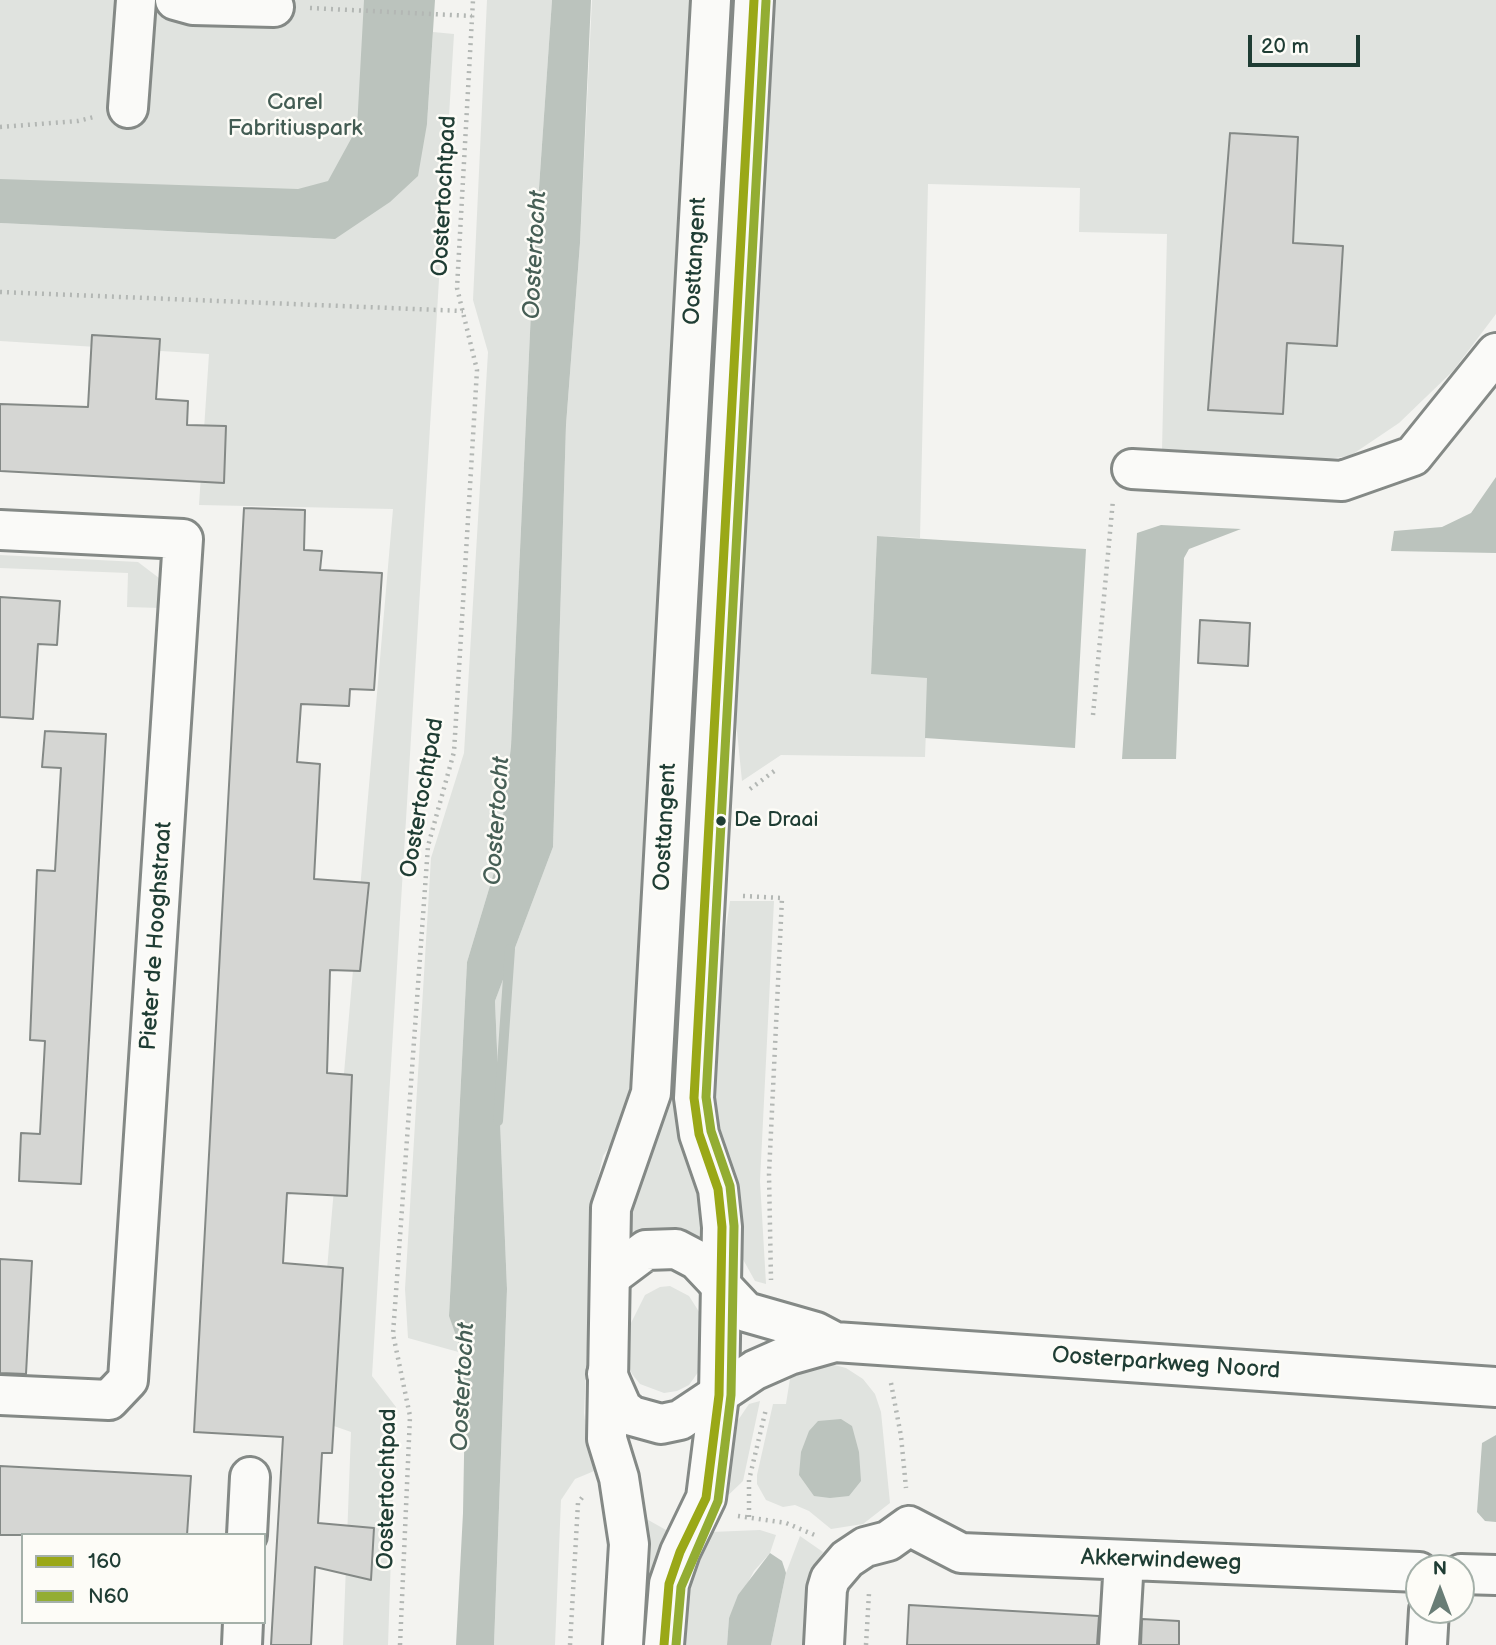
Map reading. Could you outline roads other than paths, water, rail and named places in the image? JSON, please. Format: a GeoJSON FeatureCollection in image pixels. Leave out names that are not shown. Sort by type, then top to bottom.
{"type":"FeatureCollection","features":[{"type":"Feature","properties":{"kind":"street"},"geometry":{"type":"LineString","coordinates":[[128,108],[136,0]]}},
{"type":"Feature","properties":{"kind":"street"},"geometry":{"type":"LineString","coordinates":[[175,0],[193,5],[274,7]]}},
{"type":"Feature","properties":{"kind":"street","name":"Oosttangent"},"geometry":{"type":"LineString","coordinates":[[623,1645],[629,1544],[620,1478],[607,1439],[611,1208],[651,1093],[711,0]]}},
{"type":"Feature","properties":{"kind":"street","name":"Oosttangent"},"geometry":{"type":"LineString","coordinates":[[664,1645],[669,1584],[680,1552],[706,1498],[719,1395],[722,1227],[718,1189],[699,1134],[694,1098],[754,0]]}},
{"type":"Feature","properties":{"kind":"street"},"geometry":{"type":"LineString","coordinates":[[1123,482],[1342,481],[1413,456],[1496,353]]}},
{"type":"Feature","properties":{"kind":"street","name":"Pieter de Hooghstraat"},"geometry":{"type":"LineString","coordinates":[[0,530],[183,539],[128,1380],[109,1400],[0,1395]]}},
{"type":"Feature","properties":{"kind":"street","name":"Oosterparkweg Noord"},"geometry":{"type":"LineString","coordinates":[[610,1277],[623,1264],[646,1250],[676,1249],[697,1260],[746,1312],[816,1332],[835,1342]]}},
{"type":"Feature","properties":{"kind":"street","name":"Oosterparkweg Noord"},"geometry":{"type":"LineString","coordinates":[[607,1374],[622,1408],[646,1422],[661,1424],[680,1420],[755,1370],[789,1355],[835,1342],[1496,1387]]}},
{"type":"Feature","properties":{"kind":"street"},"geometry":{"type":"LineString","coordinates":[[247,1533],[250,1477]]}},
{"type":"Feature","properties":{"kind":"street","name":"Akkerwindeweg"},"geometry":{"type":"LineString","coordinates":[[824,1645],[830,1579],[847,1559],[865,1547],[888,1541],[909,1526],[961,1553],[1405,1571]]}},
{"type":"Feature","properties":{"kind":"street"},"geometry":{"type":"LineString","coordinates":[[1119,1645],[1124,1560]]}},
{"type":"Feature","properties":{"kind":"street"},"geometry":{"type":"LineString","coordinates":[[1475,1574],[1496,1575]]}},
{"type":"Feature","properties":{"kind":"street"},"geometry":{"type":"LineString","coordinates":[[242,1645],[243,1624]]}},
{"type":"Feature","properties":{"kind":"street"},"geometry":{"type":"LineString","coordinates":[[1427,1645],[1428,1624]]}},
{"type":"Feature","properties":{"kind":"water"},"geometry":{"type":"Polygon","coordinates":[[[364,0],[435,0],[427,124],[418,176],[390,202],[335,239],[0,223],[0,179],[298,189],[328,181],[357,128],[364,0]]]}},
{"type":"Feature","properties":{"kind":"water"},"geometry":{"type":"Polygon","coordinates":[[[552,0],[591,0],[580,243],[566,425],[553,847],[495,1001],[507,1289],[494,1645],[456,1645],[463,1513],[465,1402],[462,1353],[449,1316],[467,962],[498,859],[511,746],[532,289],[552,0]]]}},
{"type":"Feature","properties":{"kind":"water"},"geometry":{"type":"Polygon","coordinates":[[[1496,477],[1496,553],[1391,551],[1394,531],[1442,527],[1471,513],[1496,477]]]}},
{"type":"Feature","properties":{"kind":"water"},"geometry":{"type":"Polygon","coordinates":[[[1161,525],[1241,529],[1189,549],[1184,558],[1176,759],[1122,759],[1137,533],[1161,525]]]}},
{"type":"Feature","properties":{"kind":"water"},"geometry":{"type":"Polygon","coordinates":[[[877,536],[1086,549],[1075,748],[925,738],[927,678],[871,674],[877,536]]]}},
{"type":"Feature","properties":{"kind":"water"},"geometry":{"type":"Polygon","coordinates":[[[841,1419],[852,1426],[859,1452],[861,1481],[849,1496],[814,1496],[799,1475],[801,1452],[809,1431],[818,1421],[841,1419]]]}},
{"type":"Feature","properties":{"kind":"water"},"geometry":{"type":"Polygon","coordinates":[[[1496,1435],[1496,1522],[1485,1521],[1477,1512],[1482,1443],[1496,1435]]]}},
{"type":"Feature","properties":{"kind":"water"},"geometry":{"type":"Polygon","coordinates":[[[770,1553],[782,1561],[786,1573],[771,1645],[727,1645],[729,1618],[738,1595],[770,1553]]]}},
{"type":"Feature","properties":{"kind":"waterway","name":"Oostertocht"},"geometry":{"type":"LineString","coordinates":[[498,1121],[510,949]]}},
{"type":"Feature","properties":{"kind":"place","name":"De Draai"},"geometry":{"type":"Point","coordinates":[721,821]}},
{"type":"Feature","properties":{"kind":"park label","name":"Carel Fabritiuspark"},"geometry":{"type":"Point","coordinates":[295,116]}}]}
